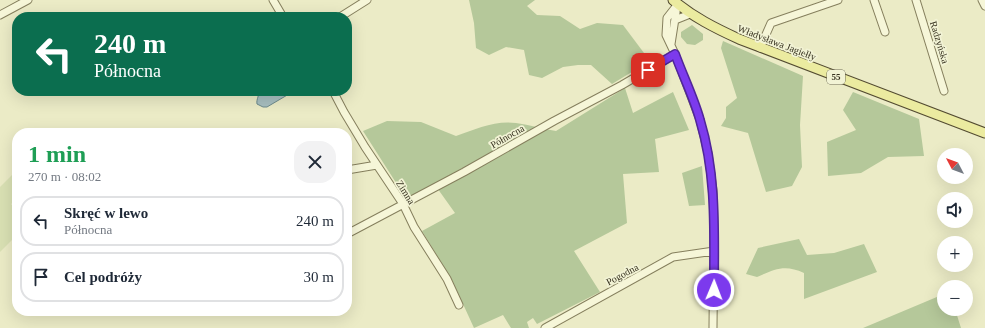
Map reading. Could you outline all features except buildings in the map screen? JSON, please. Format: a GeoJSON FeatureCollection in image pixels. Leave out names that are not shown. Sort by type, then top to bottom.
{"type":"FeatureCollection","features":[{"type":"Feature","properties":{"kind":"main road","name":"Władysława Jagiełły"},"geometry":{"type":"LineString","coordinates":[[675,2],[690,14],[709,25],[760,48],[985,133]]}},
{"type":"Feature","properties":{"kind":"street"},"geometry":{"type":"LineString","coordinates":[[0,15],[28,0]]}},
{"type":"Feature","properties":{"kind":"street"},"geometry":{"type":"LineString","coordinates":[[273,0],[280,12]]}},
{"type":"Feature","properties":{"kind":"street"},"geometry":{"type":"LineString","coordinates":[[348,12],[367,0]]}},
{"type":"Feature","properties":{"kind":"street"},"geometry":{"type":"LineString","coordinates":[[760,48],[771,23],[838,0]]}},
{"type":"Feature","properties":{"kind":"street"},"geometry":{"type":"LineString","coordinates":[[874,0],[885,32]]}},
{"type":"Feature","properties":{"kind":"street","name":"Radzyńska"},"geometry":{"type":"LineString","coordinates":[[916,0],[944,91]]}},
{"type":"Feature","properties":{"kind":"street"},"geometry":{"type":"LineString","coordinates":[[982,0],[985,6]]}},
{"type":"Feature","properties":{"kind":"street"},"geometry":{"type":"LineString","coordinates":[[671,44],[675,20],[675,2]]}},
{"type":"Feature","properties":{"kind":"street"},"geometry":{"type":"LineString","coordinates":[[675,2],[667,18],[666,35],[671,44],[700,120],[708,153],[713,190],[714,328]]}},
{"type":"Feature","properties":{"kind":"street"},"geometry":{"type":"LineString","coordinates":[[675,20],[690,14]]}},
{"type":"Feature","properties":{"kind":"street","name":"Północna"},"geometry":{"type":"LineString","coordinates":[[352,231],[464,172],[675,54]]}},
{"type":"Feature","properties":{"kind":"street","name":"Zimna"},"geometry":{"type":"LineString","coordinates":[[336,96],[377,165],[403,204],[414,227],[447,279],[459,305]]}},
{"type":"Feature","properties":{"kind":"street"},"geometry":{"type":"LineString","coordinates":[[352,169],[377,165]]}},
{"type":"Feature","properties":{"kind":"street","name":"Pogodna"},"geometry":{"type":"LineString","coordinates":[[545,328],[674,257],[714,251]]}},
{"type":"Feature","properties":{"kind":"green space"},"geometry":{"type":"Polygon","coordinates":[[[469,0],[535,0],[527,6],[537,15],[560,16],[580,29],[597,23],[623,25],[650,61],[612,84],[591,65],[563,67],[542,78],[529,75],[524,50],[506,47],[489,55],[476,48],[474,23],[469,0]]]}},
{"type":"Feature","properties":{"kind":"green space"},"geometry":{"type":"Polygon","coordinates":[[[692,25],[703,34],[703,40],[695,45],[687,44],[681,37],[681,32],[692,25]]]}},
{"type":"Feature","properties":{"kind":"green space"},"geometry":{"type":"Polygon","coordinates":[[[723,41],[803,76],[800,125],[802,167],[792,186],[766,192],[748,133],[721,126],[726,118],[726,107],[737,98],[721,48],[723,41]]]}},
{"type":"Feature","properties":{"kind":"green space"},"geometry":{"type":"Polygon","coordinates":[[[625,88],[633,113],[673,92],[689,130],[655,139],[659,172],[623,174],[627,223],[574,251],[600,292],[537,324],[533,318],[527,322],[529,328],[511,328],[503,315],[474,328],[452,280],[422,231],[455,213],[435,185],[407,200],[363,131],[387,121],[421,122],[456,136],[493,124],[508,122],[556,131],[625,88]]]}},
{"type":"Feature","properties":{"kind":"green space"},"geometry":{"type":"Polygon","coordinates":[[[853,92],[919,119],[924,156],[888,157],[861,173],[828,176],[827,142],[856,130],[843,110],[853,92]]]}},
{"type":"Feature","properties":{"kind":"green space"},"geometry":{"type":"Polygon","coordinates":[[[702,166],[705,205],[689,206],[682,173],[702,166]]]}},
{"type":"Feature","properties":{"kind":"green space"},"geometry":{"type":"Polygon","coordinates":[[[12,175],[12,240],[0,252],[0,187],[12,175]]]}},
{"type":"Feature","properties":{"kind":"green space"},"geometry":{"type":"Polygon","coordinates":[[[799,239],[807,255],[834,253],[864,244],[877,272],[804,299],[804,273],[786,268],[775,270],[757,277],[746,274],[758,248],[799,239]]]}},
{"type":"Feature","properties":{"kind":"green space"},"geometry":{"type":"Polygon","coordinates":[[[937,297],[937,316],[957,316],[961,328],[863,328],[937,297]]]}},
{"type":"Feature","properties":{"kind":"water"},"geometry":{"type":"Polygon","coordinates":[[[258,96],[286,96],[267,107],[257,104],[258,96]]]}},
{"type":"Feature","properties":{"kind":"route"},"geometry":{"type":"LineString","coordinates":[[648,70],[675,54],[700,120],[708,153],[713,190],[714,290]]}}]}
